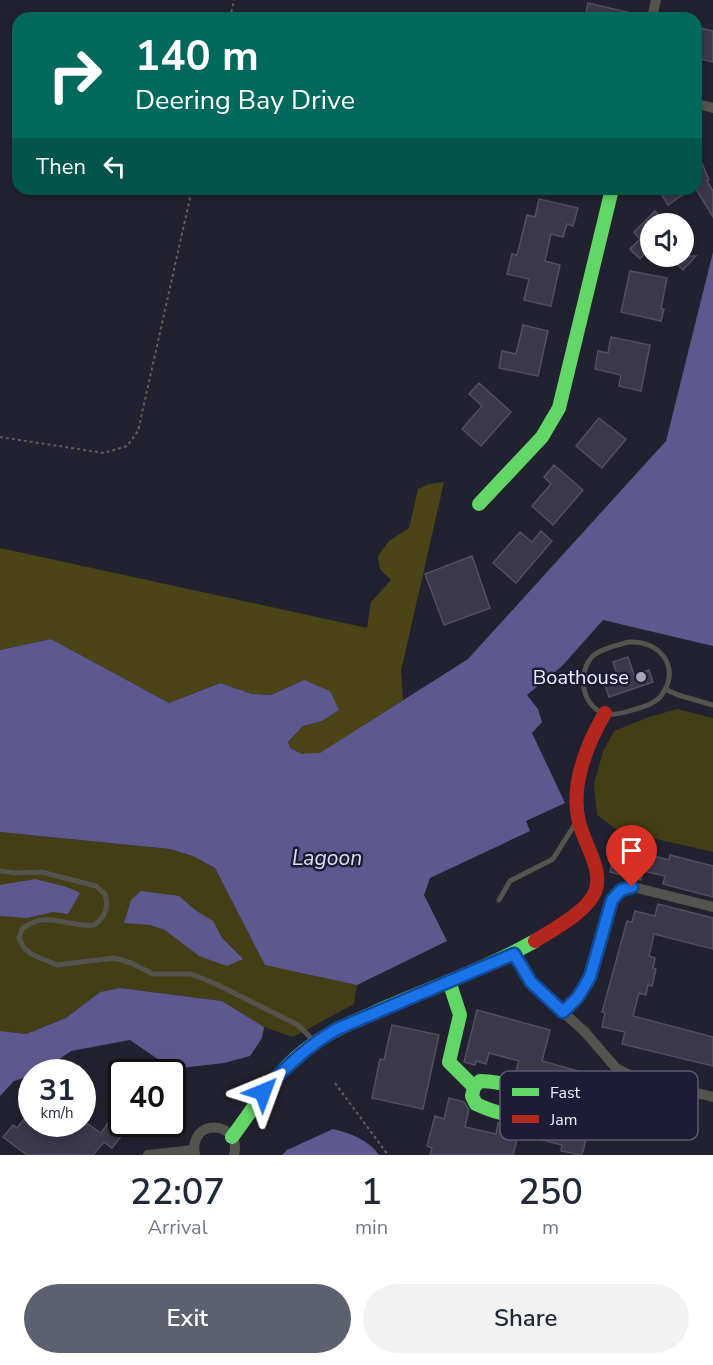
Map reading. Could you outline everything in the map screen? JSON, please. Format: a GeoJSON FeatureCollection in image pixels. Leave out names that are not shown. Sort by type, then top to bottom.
{"type":"FeatureCollection","features":[{"type":"Feature","properties":{"kind":"street"},"geometry":{"type":"LineString","coordinates":[[479,504],[542,436],[559,408],[611,195]]}},
{"type":"Feature","properties":{"kind":"street"},"geometry":{"type":"LineString","coordinates":[[232,1137],[275,1078],[315,1043],[337,1029],[514,954],[584,907],[597,890],[597,873],[578,820],[578,796],[584,763],[593,733],[605,713]]}},
{"type":"Feature","properties":{"kind":"street"},"geometry":{"type":"LineString","coordinates":[[563,1012],[578,997],[590,977],[610,904],[621,890],[637,888],[713,907]]}},
{"type":"Feature","properties":{"kind":"street"},"geometry":{"type":"LineString","coordinates":[[514,954],[536,987],[585,1032],[621,1071]]}},
{"type":"Feature","properties":{"kind":"street"},"geometry":{"type":"LineString","coordinates":[[449,981],[460,1015],[449,1062],[474,1087]]}},
{"type":"Feature","properties":{"kind":"street"},"geometry":{"type":"LineString","coordinates":[[698,1093],[713,1097]]}},
{"type":"Feature","properties":{"kind":"street"},"geometry":{"type":"LineString","coordinates":[[148,1155],[194,1152],[198,1135],[209,1128],[222,1129],[232,1137],[234,1155]]}},
{"type":"Feature","properties":{"kind":"lane"},"geometry":{"type":"LineString","coordinates":[[629,642],[638,642],[657,648],[666,663],[668,683],[665,689],[657,701],[649,705],[625,713],[605,713],[588,701],[583,688],[590,661],[602,651],[629,642]]}},
{"type":"Feature","properties":{"kind":"lane"},"geometry":{"type":"LineString","coordinates":[[665,689],[713,705]]}},
{"type":"Feature","properties":{"kind":"lane"},"geometry":{"type":"LineString","coordinates":[[499,900],[510,881],[553,859],[578,820]]}},
{"type":"Feature","properties":{"kind":"lane"},"geometry":{"type":"LineString","coordinates":[[0,871],[41,872],[96,886],[105,894],[106,909],[103,917],[94,925],[80,925],[54,919],[34,922],[22,929],[20,943],[31,954],[57,965],[114,958],[131,963],[153,974],[191,974],[298,1025],[315,1043]]}},
{"type":"Feature","properties":{"kind":"path"},"geometry":{"type":"LineString","coordinates":[[0,437],[104,453],[127,446],[138,431],[191,195]]}},
{"type":"Feature","properties":{"kind":"path"},"geometry":{"type":"LineString","coordinates":[[336,1083],[388,1155]]}},
{"type":"Feature","properties":{"kind":"shaded area"},"geometry":{"type":"Polygon","coordinates":[[[444,482],[401,671],[403,700],[320,754],[302,754],[290,748],[288,742],[303,726],[322,721],[304,680],[271,695],[252,694],[219,683],[169,703],[51,639],[0,650],[0,548],[367,628],[371,602],[391,580],[380,569],[378,556],[389,541],[409,528],[418,489],[429,484],[444,482]]]}},
{"type":"Feature","properties":{"kind":"shaded area"},"geometry":{"type":"Polygon","coordinates":[[[677,709],[713,718],[713,852],[617,830],[597,815],[594,784],[603,751],[614,731],[677,709]]]}},
{"type":"Feature","properties":{"kind":"shaded area"},"geometry":{"type":"Polygon","coordinates":[[[0,832],[170,849],[193,856],[215,868],[265,964],[357,985],[354,1004],[293,1037],[264,1027],[222,1001],[120,988],[100,992],[66,1018],[26,1034],[0,1031],[0,832]]]}},
{"type":"Feature","properties":{"kind":"water","name":"Lagoon"},"geometry":{"type":"Polygon","coordinates":[[[713,252],[713,646],[603,620],[562,666],[527,695],[538,709],[542,722],[532,733],[565,803],[526,821],[530,831],[430,878],[424,895],[447,941],[357,985],[265,965],[215,868],[193,856],[170,849],[0,832],[0,650],[51,639],[169,703],[220,683],[252,694],[271,695],[304,680],[330,691],[339,710],[322,721],[303,726],[288,742],[290,748],[302,754],[320,753],[468,659],[666,441],[713,252]]]}},
{"type":"Feature","properties":{"kind":"water"},"geometry":{"type":"Polygon","coordinates":[[[36,879],[64,886],[80,893],[68,914],[53,912],[27,918],[0,916],[0,885],[36,879]]]}},
{"type":"Feature","properties":{"kind":"water"},"geometry":{"type":"Polygon","coordinates":[[[141,891],[179,896],[195,910],[213,921],[222,938],[243,959],[227,966],[199,956],[165,930],[150,925],[124,923],[131,900],[141,891]]]}},
{"type":"Feature","properties":{"kind":"water"},"geometry":{"type":"Polygon","coordinates":[[[120,988],[222,1001],[264,1027],[262,1038],[250,1056],[224,1063],[186,1067],[186,1059],[158,1059],[130,1040],[71,1051],[60,1059],[18,1059],[18,1080],[0,1096],[0,1031],[26,1034],[66,1018],[100,992],[120,988]]]}},
{"type":"Feature","properties":{"kind":"water"},"geometry":{"type":"Polygon","coordinates":[[[333,1129],[359,1138],[379,1155],[282,1155],[287,1150],[333,1129]]]}},
{"type":"Feature","properties":{"kind":"building"},"geometry":{"type":"Polygon","coordinates":[[[588,3],[627,12],[586,12],[588,3]]]}},
{"type":"Feature","properties":{"kind":"building"},"geometry":{"type":"Polygon","coordinates":[[[702,28],[713,31],[713,62],[702,59],[702,28]]]}},
{"type":"Feature","properties":{"kind":"building"},"geometry":{"type":"Polygon","coordinates":[[[702,163],[709,180],[707,181],[713,191],[713,217],[700,195],[702,195],[702,163]]]}},
{"type":"Feature","properties":{"kind":"building"},"geometry":{"type":"Polygon","coordinates":[[[662,195],[682,195],[668,205],[662,195]]]}},
{"type":"Feature","properties":{"kind":"building"},"geometry":{"type":"Polygon","coordinates":[[[539,199],[578,208],[573,226],[567,224],[563,237],[551,234],[545,261],[560,265],[551,306],[524,300],[529,279],[507,274],[512,254],[517,255],[527,215],[535,217],[539,199]]]}},
{"type":"Feature","properties":{"kind":"building"},"geometry":{"type":"Polygon","coordinates":[[[640,226],[640,239],[634,232],[640,226]]]}},
{"type":"Feature","properties":{"kind":"building"},"geometry":{"type":"Polygon","coordinates":[[[640,239],[640,259],[630,249],[640,239]]]}},
{"type":"Feature","properties":{"kind":"building"},"geometry":{"type":"Polygon","coordinates":[[[630,271],[667,278],[661,321],[621,312],[630,271]]]}},
{"type":"Feature","properties":{"kind":"building"},"geometry":{"type":"Polygon","coordinates":[[[523,325],[548,331],[538,376],[499,368],[502,351],[516,354],[523,325]]]}},
{"type":"Feature","properties":{"kind":"building"},"geometry":{"type":"Polygon","coordinates":[[[611,337],[650,345],[641,391],[619,386],[621,375],[595,369],[598,351],[608,353],[611,337]]]}},
{"type":"Feature","properties":{"kind":"building"},"geometry":{"type":"Polygon","coordinates":[[[479,383],[511,412],[481,446],[462,429],[482,406],[469,394],[479,383]]]}},
{"type":"Feature","properties":{"kind":"building"},"geometry":{"type":"Polygon","coordinates":[[[599,418],[626,439],[602,468],[576,446],[599,418]]]}},
{"type":"Feature","properties":{"kind":"building"},"geometry":{"type":"Polygon","coordinates":[[[554,465],[583,490],[553,525],[532,506],[551,484],[544,477],[554,465]]]}},
{"type":"Feature","properties":{"kind":"building"},"geometry":{"type":"Polygon","coordinates":[[[541,531],[552,541],[516,583],[493,563],[520,532],[532,542],[541,531]]]}},
{"type":"Feature","properties":{"kind":"building"},"geometry":{"type":"Polygon","coordinates":[[[472,556],[490,608],[444,625],[425,574],[472,556]]]}},
{"type":"Feature","properties":{"kind":"building","name":"Boathouse"},"geometry":{"type":"Polygon","coordinates":[[[628,657],[634,675],[649,670],[653,682],[609,697],[605,685],[619,680],[613,662],[628,657]]]}},
{"type":"Feature","properties":{"kind":"building"},"geometry":{"type":"Polygon","coordinates":[[[618,842],[648,850],[647,854],[669,860],[670,855],[713,866],[713,897],[663,884],[665,876],[643,871],[641,880],[610,872],[618,842]]]}},
{"type":"Feature","properties":{"kind":"building"},"geometry":{"type":"Polygon","coordinates":[[[658,904],[713,918],[713,949],[654,934],[649,956],[655,958],[653,968],[656,969],[652,986],[648,985],[646,995],[639,993],[633,1016],[713,1037],[713,1066],[622,1044],[625,1032],[602,1027],[605,1013],[602,1012],[627,921],[632,922],[635,911],[655,916],[658,904]]]}},
{"type":"Feature","properties":{"kind":"building"},"geometry":{"type":"Polygon","coordinates":[[[477,1010],[550,1030],[542,1061],[578,1071],[516,1071],[519,1061],[489,1053],[486,1064],[476,1061],[475,1065],[464,1062],[477,1010]]]}},
{"type":"Feature","properties":{"kind":"building"},"geometry":{"type":"Polygon","coordinates":[[[392,1025],[439,1035],[423,1109],[372,1098],[380,1059],[384,1060],[392,1025]]]}},
{"type":"Feature","properties":{"kind":"building"},"geometry":{"type":"Polygon","coordinates":[[[449,1098],[464,1102],[469,1110],[465,1127],[496,1134],[498,1123],[500,1123],[500,1140],[517,1140],[513,1155],[430,1155],[432,1148],[427,1146],[435,1116],[444,1119],[449,1098]]]}},
{"type":"Feature","properties":{"kind":"building"},"geometry":{"type":"Polygon","coordinates":[[[108,1123],[108,1137],[121,1137],[112,1148],[104,1142],[93,1155],[27,1155],[3,1137],[13,1125],[17,1128],[18,1137],[96,1137],[96,1130],[101,1133],[108,1123]]]}},
{"type":"Feature","properties":{"kind":"building"},"geometry":{"type":"Polygon","coordinates":[[[542,1140],[586,1140],[582,1155],[561,1151],[562,1145],[542,1140]]]}},
{"type":"Feature","properties":{"kind":"traffic: fast"},"geometry":{"type":"LineString","coordinates":[[479,504],[542,437],[559,408],[611,195]]}},
{"type":"Feature","properties":{"kind":"traffic: fast"},"geometry":{"type":"LineString","coordinates":[[232,1137],[283,1070],[315,1043],[356,1020],[481,967],[535,941]]}},
{"type":"Feature","properties":{"kind":"traffic: fast"},"geometry":{"type":"LineString","coordinates":[[449,981],[460,1015],[449,1062],[474,1087]]}},
{"type":"Feature","properties":{"kind":"traffic: fast"},"geometry":{"type":"LineString","coordinates":[[474,1087],[480,1081],[500,1083]]}},
{"type":"Feature","properties":{"kind":"traffic: fast"},"geometry":{"type":"LineString","coordinates":[[474,1087],[472,1096],[476,1104],[500,1113]]}},
{"type":"Feature","properties":{"kind":"traffic: jam"},"geometry":{"type":"LineString","coordinates":[[535,941],[585,907],[595,892],[597,875],[579,822],[577,794],[586,752],[605,713]]}},
{"type":"Feature","properties":{"kind":"place","name":"Boathouse"},"geometry":{"type":"Point","coordinates":[641,677]}},
{"type":"Feature","properties":{"kind":"route"},"geometry":{"type":"LineString","coordinates":[[263,1092],[275,1078],[315,1043],[337,1029],[514,954],[531,982],[563,1012],[578,997],[590,977],[608,909],[614,896],[621,890],[632,887]]}}]}
